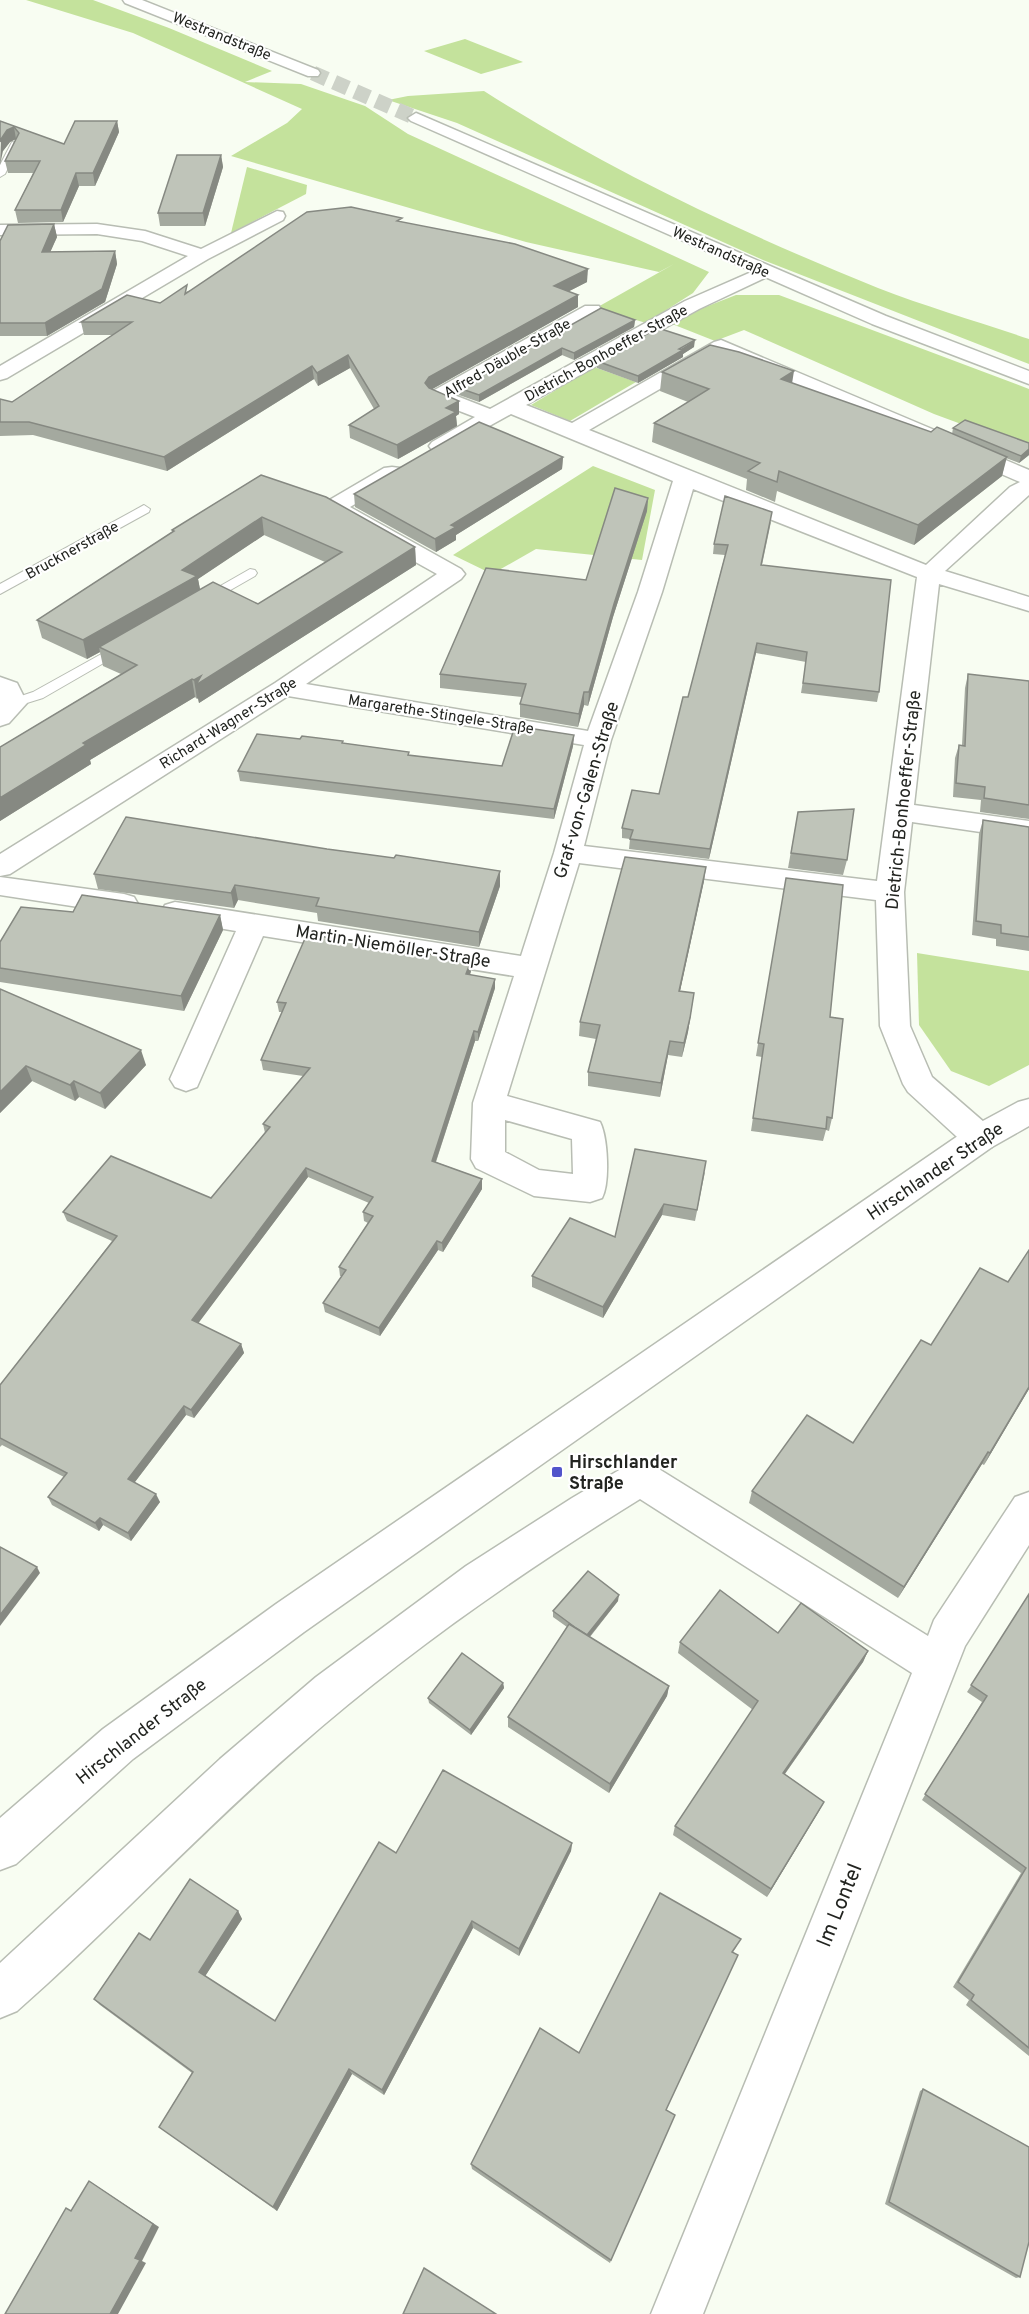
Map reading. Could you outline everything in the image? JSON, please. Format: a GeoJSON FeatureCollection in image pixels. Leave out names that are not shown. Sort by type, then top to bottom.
{"type":"FeatureCollection","features":[{"type":"Feature","properties":{"kind":"street","name":"Westrandstraße"},"geometry":{"type":"LineString","coordinates":[[130,0],[250,46],[313,74]]}},
{"type":"Feature","properties":{"kind":"street","name":"Westrandstraße"},"geometry":{"type":"LineString","coordinates":[[416,118],[879,320],[1029,378]]}},
{"type":"Feature","properties":{"kind":"street"},"geometry":{"type":"LineString","coordinates":[[0,374],[202,255],[277,216]]}},
{"type":"Feature","properties":{"kind":"street"},"geometry":{"type":"LineString","coordinates":[[0,230],[97,230],[145,236],[202,255]]}},
{"type":"Feature","properties":{"kind":"street","name":"Dietrich-Bonhoeffer-Straße"},"geometry":{"type":"LineString","coordinates":[[510,406],[683,310],[765,271]]}},
{"type":"Feature","properties":{"kind":"street","name":"Alfred-Däuble-Straße"},"geometry":{"type":"LineString","coordinates":[[489,416],[438,396],[592,310]]}},
{"type":"Feature","properties":{"kind":"street"},"geometry":{"type":"LineString","coordinates":[[573,431],[722,346],[1029,478]]}},
{"type":"Feature","properties":{"kind":"street","name":"Dietrich-Bonhoeffer-Straße"},"geometry":{"type":"LineString","coordinates":[[510,406],[929,574],[890,892],[894,1026],[919,1084],[980,1138]]}},
{"type":"Feature","properties":{"kind":"street"},"geometry":{"type":"LineString","coordinates":[[425,454],[510,406]]}},
{"type":"Feature","properties":{"kind":"street","name":"Richard-Wagner-Straße"},"geometry":{"type":"LineString","coordinates":[[0,867],[284,688],[453,574],[334,507],[406,465]]}},
{"type":"Feature","properties":{"kind":"street","name":"Graf-von-Galen-Straße"},"geometry":{"type":"LineString","coordinates":[[489,1103],[568,852],[598,740],[650,592],[685,478]]}},
{"type":"Feature","properties":{"kind":"street"},"geometry":{"type":"LineString","coordinates":[[929,574],[1018,492],[1029,486]]}},
{"type":"Feature","properties":{"kind":"street"},"geometry":{"type":"LineString","coordinates":[[929,574],[1029,604]]}},
{"type":"Feature","properties":{"kind":"street","name":"Margarethe-Stingele-Straße"},"geometry":{"type":"LineString","coordinates":[[284,688],[598,740]]}},
{"type":"Feature","properties":{"kind":"street"},"geometry":{"type":"LineString","coordinates":[[898,812],[1029,830]]}},
{"type":"Feature","properties":{"kind":"street"},"geometry":{"type":"LineString","coordinates":[[568,852],[890,892]]}},
{"type":"Feature","properties":{"kind":"street","name":"Martin-Niemöller-Straße"},"geometry":{"type":"LineString","coordinates":[[0,886],[254,923],[532,968]]}},
{"type":"Feature","properties":{"kind":"street"},"geometry":{"type":"LineString","coordinates":[[186,1079],[254,923]]}},
{"type":"Feature","properties":{"kind":"street","name":"Hirschlander Straße"},"geometry":{"type":"LineString","coordinates":[[0,1848],[118,1744],[290,1618],[980,1138],[1029,1111]]}},
{"type":"Feature","properties":{"kind":"street"},"geometry":{"type":"LineString","coordinates":[[0,1994],[52,1951],[235,1774],[363,1664],[555,1528],[640,1478],[937,1665]]}},
{"type":"Feature","properties":{"kind":"street","name":"Im Lontel"},"geometry":{"type":"LineString","coordinates":[[677,2314],[949,1634],[1029,1510]]}},
{"type":"Feature","properties":{"kind":"lane"},"geometry":{"type":"LineString","coordinates":[[0,174],[15,144]]}},
{"type":"Feature","properties":{"kind":"lane","name":"Brucknerstraße"},"geometry":{"type":"LineString","coordinates":[[0,590],[144,510]]}},
{"type":"Feature","properties":{"kind":"lane"},"geometry":{"type":"LineString","coordinates":[[190,608],[250,573]]}},
{"type":"Feature","properties":{"kind":"lane"},"geometry":{"type":"LineString","coordinates":[[5,702],[38,695],[139,637]]}},
{"type":"Feature","properties":{"kind":"green space"},"geometry":{"type":"Polygon","coordinates":[[[26,0],[93,0],[169,28],[272,71],[245,82],[301,84],[365,106],[408,134],[709,272],[693,293],[646,323],[596,308],[674,264],[659,272],[526,242],[231,156],[287,123],[302,109],[133,33],[26,0]]]}},
{"type":"Feature","properties":{"kind":"green space"},"geometry":{"type":"Polygon","coordinates":[[[465,39],[523,62],[481,74],[424,51],[465,39]]]}},
{"type":"Feature","properties":{"kind":"green space"},"geometry":{"type":"Polygon","coordinates":[[[484,91],[627,174],[726,222],[878,288],[1029,339],[1029,364],[763,260],[457,123],[388,100],[408,96],[484,91]]]}},
{"type":"Feature","properties":{"kind":"green space"},"geometry":{"type":"Polygon","coordinates":[[[247,167],[307,185],[306,194],[231,233],[247,167]]]}},
{"type":"Feature","properties":{"kind":"green space"},"geometry":{"type":"Polygon","coordinates":[[[736,295],[779,295],[1029,389],[1029,449],[934,414],[744,330],[715,341],[667,322],[736,295]]]}},
{"type":"Feature","properties":{"kind":"green space"},"geometry":{"type":"Polygon","coordinates":[[[594,367],[636,382],[570,421],[531,405],[594,367]]]}},
{"type":"Feature","properties":{"kind":"green space"},"geometry":{"type":"Polygon","coordinates":[[[593,466],[655,490],[642,560],[536,549],[492,574],[453,555],[593,466]]]}},
{"type":"Feature","properties":{"kind":"green space"},"geometry":{"type":"Polygon","coordinates":[[[917,953],[1029,971],[1029,1065],[989,1086],[951,1071],[919,1025],[917,953]]]}},
{"type":"Feature","properties":{"kind":"building"},"geometry":{"type":"Polygon","coordinates":[[[0,121],[64,144],[75,121],[117,121],[93,173],[76,173],[61,210],[15,210],[40,161],[5,161],[19,133],[14,127],[7,130],[0,142],[0,121]]]}},
{"type":"Feature","properties":{"kind":"building"},"geometry":{"type":"Polygon","coordinates":[[[177,155],[221,155],[203,213],[158,213],[177,155]]]}},
{"type":"Feature","properties":{"kind":"building"},"geometry":{"type":"Polygon","coordinates":[[[351,207],[402,218],[397,221],[515,244],[588,269],[554,286],[578,295],[429,377],[425,383],[429,388],[459,401],[446,408],[456,412],[397,445],[349,425],[379,406],[348,355],[317,373],[312,366],[164,457],[29,422],[0,422],[0,399],[12,402],[132,322],[81,322],[127,295],[160,303],[187,285],[185,294],[307,212],[351,207]]]}},
{"type":"Feature","properties":{"kind":"building"},"geometry":{"type":"Polygon","coordinates":[[[54,224],[42,252],[115,251],[102,289],[45,323],[0,323],[0,241],[8,225],[54,224]]]}},
{"type":"Feature","properties":{"kind":"building"},"geometry":{"type":"Polygon","coordinates":[[[601,308],[635,320],[574,353],[562,348],[479,395],[459,388],[601,308]]]}},
{"type":"Feature","properties":{"kind":"building"},"geometry":{"type":"Polygon","coordinates":[[[658,328],[695,340],[679,349],[683,350],[638,376],[597,361],[658,328]]]}},
{"type":"Feature","properties":{"kind":"building"},"geometry":{"type":"Polygon","coordinates":[[[710,345],[739,352],[794,371],[781,379],[931,432],[937,427],[1007,457],[918,525],[779,471],[777,482],[748,471],[760,463],[654,423],[709,389],[662,372],[710,345]]]}},
{"type":"Feature","properties":{"kind":"building"},"geometry":{"type":"Polygon","coordinates":[[[965,420],[1029,443],[1029,449],[1021,456],[953,428],[965,420]]]}},
{"type":"Feature","properties":{"kind":"building"},"geometry":{"type":"Polygon","coordinates":[[[479,422],[563,457],[451,525],[456,527],[435,539],[354,494],[479,422]]]}},
{"type":"Feature","properties":{"kind":"building"},"geometry":{"type":"Polygon","coordinates":[[[261,475],[326,497],[415,547],[196,685],[201,676],[192,679],[83,743],[86,745],[0,798],[0,747],[137,665],[99,647],[213,582],[258,604],[342,552],[262,517],[182,570],[197,576],[83,640],[37,620],[174,531],[172,530],[261,475]]]}},
{"type":"Feature","properties":{"kind":"building"},"geometry":{"type":"Polygon","coordinates":[[[615,488],[648,498],[589,692],[584,692],[579,714],[520,704],[526,684],[440,674],[486,568],[586,580],[615,488]]]}},
{"type":"Feature","properties":{"kind":"building"},"geometry":{"type":"Polygon","coordinates":[[[725,496],[772,512],[761,565],[891,580],[879,692],[803,683],[807,652],[757,643],[710,849],[630,839],[633,830],[622,828],[632,790],[659,794],[683,697],[688,697],[728,545],[714,544],[725,496]]]}},
{"type":"Feature","properties":{"kind":"building"},"geometry":{"type":"Polygon","coordinates":[[[968,674],[1029,681],[1029,805],[984,798],[985,787],[956,783],[959,745],[965,746],[968,674]]]}},
{"type":"Feature","properties":{"kind":"building"},"geometry":{"type":"Polygon","coordinates":[[[515,726],[574,735],[554,809],[238,771],[257,734],[343,741],[342,743],[409,752],[408,755],[502,766],[515,726]]]}},
{"type":"Feature","properties":{"kind":"building"},"geometry":{"type":"Polygon","coordinates":[[[854,809],[847,860],[791,853],[798,812],[854,809]]]}},
{"type":"Feature","properties":{"kind":"building"},"geometry":{"type":"Polygon","coordinates":[[[126,817],[327,849],[394,858],[396,855],[500,871],[479,932],[316,906],[319,898],[235,885],[231,893],[94,874],[126,817]]]}},
{"type":"Feature","properties":{"kind":"building"},"geometry":{"type":"Polygon","coordinates":[[[983,820],[1029,827],[1029,937],[1001,933],[1001,925],[976,921],[983,820]]]}},
{"type":"Feature","properties":{"kind":"building"},"geometry":{"type":"Polygon","coordinates":[[[625,857],[706,867],[679,991],[694,993],[690,1018],[684,1043],[670,1041],[661,1083],[588,1072],[600,1025],[580,1022],[625,857]]]}},
{"type":"Feature","properties":{"kind":"building"},"geometry":{"type":"Polygon","coordinates":[[[786,878],[843,885],[830,1017],[843,1019],[832,1118],[827,1117],[826,1129],[753,1118],[764,1044],[758,1043],[786,878]]]}},
{"type":"Feature","properties":{"kind":"building"},"geometry":{"type":"Polygon","coordinates":[[[82,895],[220,915],[181,996],[0,968],[0,942],[21,907],[73,912],[82,895]]]}},
{"type":"Feature","properties":{"kind":"building"},"geometry":{"type":"Polygon","coordinates":[[[307,934],[471,961],[466,974],[495,979],[478,1032],[474,1031],[432,1161],[482,1179],[442,1243],[437,1241],[379,1328],[323,1303],[346,1270],[339,1267],[373,1216],[363,1212],[373,1197],[306,1168],[192,1320],[241,1344],[191,1410],[184,1406],[128,1479],[156,1494],[128,1533],[100,1518],[95,1523],[48,1497],[67,1473],[0,1438],[0,1385],[117,1236],[63,1212],[111,1156],[211,1198],[270,1127],[263,1124],[310,1068],[261,1060],[286,1003],[277,1002],[307,934]]]}},
{"type":"Feature","properties":{"kind":"building"},"geometry":{"type":"Polygon","coordinates":[[[0,989],[141,1050],[100,1093],[74,1081],[70,1085],[26,1066],[0,1092],[0,989]]]}},
{"type":"Feature","properties":{"kind":"building"},"geometry":{"type":"Polygon","coordinates":[[[635,1149],[706,1161],[697,1210],[664,1204],[603,1307],[532,1276],[570,1218],[615,1237],[635,1149]]]}},
{"type":"Feature","properties":{"kind":"building"},"geometry":{"type":"Polygon","coordinates":[[[1029,1250],[1029,1387],[990,1453],[988,1452],[904,1587],[752,1491],[807,1415],[853,1443],[921,1340],[931,1345],[980,1268],[1008,1282],[1029,1250]]]}},
{"type":"Feature","properties":{"kind":"building"},"geometry":{"type":"Polygon","coordinates":[[[0,1547],[37,1567],[0,1615],[0,1547]]]}},
{"type":"Feature","properties":{"kind":"building"},"geometry":{"type":"Polygon","coordinates":[[[588,1571],[619,1595],[587,1635],[553,1611],[588,1571]]]}},
{"type":"Feature","properties":{"kind":"building"},"geometry":{"type":"Polygon","coordinates":[[[720,1590],[778,1633],[801,1603],[868,1651],[783,1773],[824,1802],[771,1889],[675,1826],[758,1701],[680,1642],[720,1590]]]}},
{"type":"Feature","properties":{"kind":"building"},"geometry":{"type":"Polygon","coordinates":[[[1029,1594],[1029,2048],[971,2000],[974,1995],[958,1982],[1026,1868],[925,1794],[987,1696],[971,1685],[1029,1594]]]}},
{"type":"Feature","properties":{"kind":"building"},"geometry":{"type":"Polygon","coordinates":[[[569,1624],[669,1686],[610,1784],[508,1717],[569,1624]]]}},
{"type":"Feature","properties":{"kind":"building"},"geometry":{"type":"Polygon","coordinates":[[[462,1653],[503,1683],[470,1730],[428,1698],[462,1653]]]}},
{"type":"Feature","properties":{"kind":"building"},"geometry":{"type":"Polygon","coordinates":[[[443,1770],[572,1843],[519,1949],[472,1921],[382,2090],[349,2069],[273,2207],[159,2127],[193,2072],[94,1999],[139,1933],[150,1940],[190,1879],[238,1911],[199,1972],[275,2021],[379,1842],[396,1853],[443,1770]]]}},
{"type":"Feature","properties":{"kind":"building"},"geometry":{"type":"Polygon","coordinates":[[[660,1893],[741,1939],[732,1952],[738,1955],[666,2110],[675,2115],[611,2260],[471,2164],[540,2028],[579,2053],[660,1893]]]}},
{"type":"Feature","properties":{"kind":"building"},"geometry":{"type":"Polygon","coordinates":[[[923,2089],[1029,2147],[1029,2242],[1020,2277],[889,2202],[923,2089]]]}},
{"type":"Feature","properties":{"kind":"building"},"geometry":{"type":"Polygon","coordinates":[[[89,2181],[153,2224],[135,2258],[140,2260],[110,2314],[5,2314],[66,2208],[71,2211],[89,2181]]]}},
{"type":"Feature","properties":{"kind":"building"},"geometry":{"type":"Polygon","coordinates":[[[424,2268],[496,2314],[403,2314],[424,2268]]]}},
{"type":"Feature","properties":{"kind":"tunnel"},"geometry":{"type":"LineString","coordinates":[[313,73],[416,118]]}},
{"type":"Feature","properties":{"kind":"place","name":"Hirschlander Straße"},"geometry":{"type":"Point","coordinates":[557,1472]}}]}
